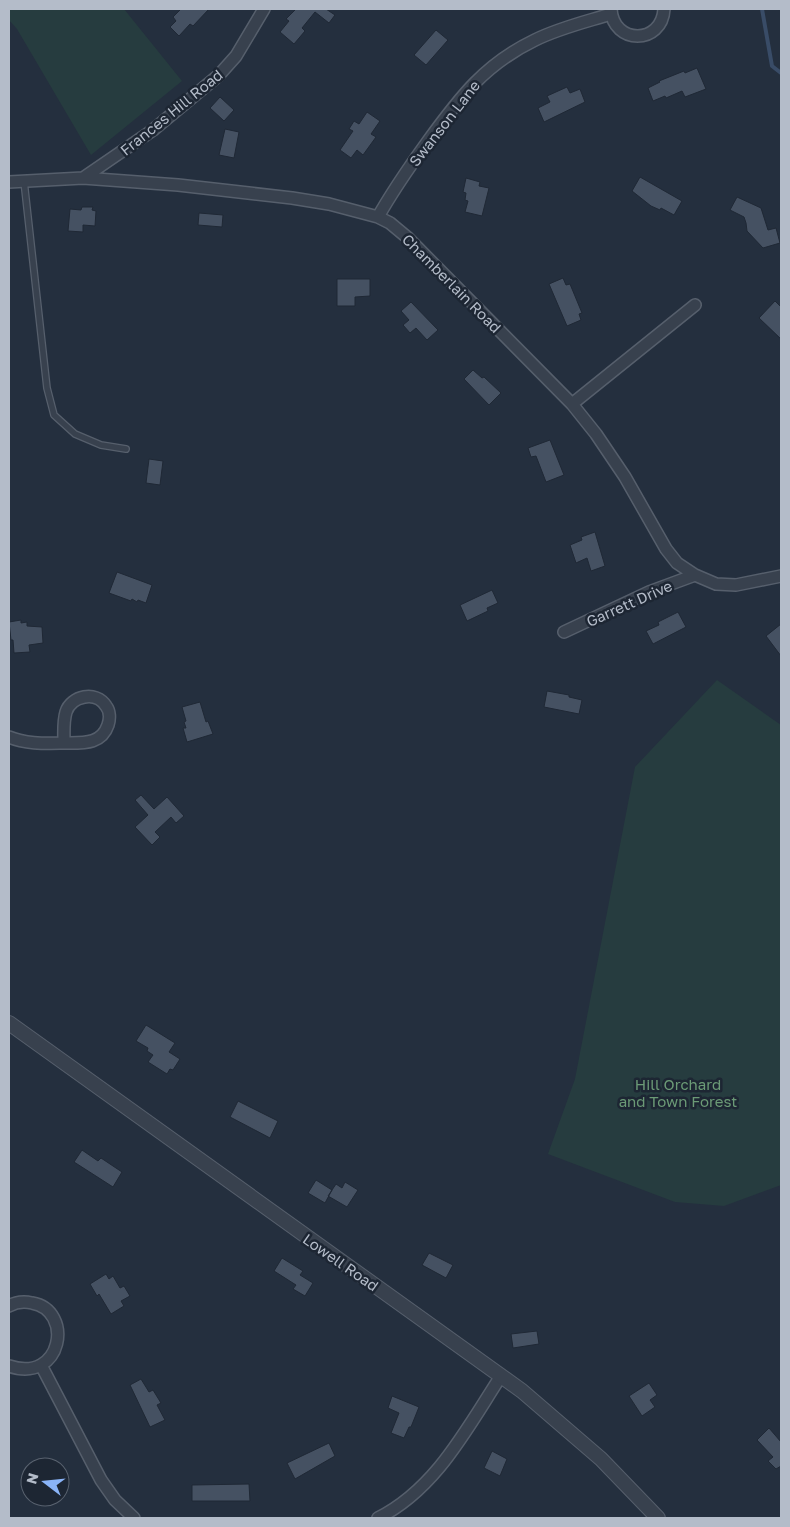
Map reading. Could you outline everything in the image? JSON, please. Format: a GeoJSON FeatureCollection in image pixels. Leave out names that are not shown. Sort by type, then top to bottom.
{"type":"FeatureCollection","features":[{"type":"Feature","properties":{"kind":"street","name":"Frances Hill Road"},"geometry":{"type":"LineString","coordinates":[[83,178],[153,130],[219,75],[236,56],[264,9]]}},
{"type":"Feature","properties":{"kind":"street","name":"Swanson Lane"},"geometry":{"type":"LineString","coordinates":[[378,217],[403,175],[457,101],[502,59],[535,40],[562,28],[611,12],[618,28],[627,34],[637,36],[647,34],[656,28],[662,20],[664,9]]}},
{"type":"Feature","properties":{"kind":"street","name":"Chamberlain Road"},"geometry":{"type":"LineString","coordinates":[[9,182],[83,178],[178,185],[292,198],[338,206],[378,217],[390,223],[408,238],[572,404],[596,434],[625,477],[666,549],[677,563],[694,575],[716,584],[736,585],[781,576]]}},
{"type":"Feature","properties":{"kind":"street"},"geometry":{"type":"LineString","coordinates":[[572,404],[695,305]]}},
{"type":"Feature","properties":{"kind":"street","name":"Garrett Drive"},"geometry":{"type":"LineString","coordinates":[[564,632],[649,592],[694,575]]}},
{"type":"Feature","properties":{"kind":"street"},"geometry":{"type":"LineString","coordinates":[[9,737],[30,743],[64,743],[86,743],[102,736],[109,722],[106,706],[97,699],[87,696],[72,702],[64,718],[64,743]]}},
{"type":"Feature","properties":{"kind":"street","name":"Lowell Road"},"geometry":{"type":"LineString","coordinates":[[9,1023],[522,1391],[601,1459],[658,1518]]}},
{"type":"Feature","properties":{"kind":"street"},"geometry":{"type":"LineString","coordinates":[[9,1306],[24,1302],[35,1303],[45,1308],[53,1317],[57,1327],[57,1343],[50,1358],[41,1365],[30,1369],[19,1369],[9,1366]]}},
{"type":"Feature","properties":{"kind":"street"},"geometry":{"type":"LineString","coordinates":[[41,1365],[101,1480],[115,1500],[134,1518]]}},
{"type":"Feature","properties":{"kind":"street"},"geometry":{"type":"LineString","coordinates":[[378,1518],[394,1511],[428,1482],[444,1463],[502,1376]]}},
{"type":"Feature","properties":{"kind":"lane"},"geometry":{"type":"LineString","coordinates":[[24,181],[47,388],[54,415],[75,434],[101,445],[126,448]]}},
{"type":"Feature","properties":{"kind":"green space"},"geometry":{"type":"Polygon","coordinates":[[[9,9],[124,9],[182,81],[91,155],[17,29],[9,20],[9,9]]]}},
{"type":"Feature","properties":{"kind":"green space","name":"Hill Orchard and Town Forest"},"geometry":{"type":"Polygon","coordinates":[[[717,680],[781,725],[781,1185],[724,1206],[675,1202],[548,1154],[575,1079],[635,767],[717,680]]]}},
{"type":"Feature","properties":{"kind":"building"},"geometry":{"type":"Polygon","coordinates":[[[181,9],[209,9],[193,26],[190,24],[179,36],[170,27],[176,21],[173,17],[181,9]]]}},
{"type":"Feature","properties":{"kind":"building"},"geometry":{"type":"Polygon","coordinates":[[[296,9],[326,9],[335,15],[329,23],[315,12],[302,28],[305,31],[294,44],[280,32],[289,21],[286,19],[296,9]]]}},
{"type":"Feature","properties":{"kind":"building"},"geometry":{"type":"Polygon","coordinates":[[[436,30],[448,40],[426,65],[414,55],[436,30]]]}},
{"type":"Feature","properties":{"kind":"building"},"geometry":{"type":"Polygon","coordinates":[[[697,68],[706,89],[685,97],[682,91],[653,101],[648,88],[659,81],[697,68]]]}},
{"type":"Feature","properties":{"kind":"building"},"geometry":{"type":"Polygon","coordinates":[[[567,87],[570,93],[580,89],[585,102],[544,122],[538,108],[550,102],[547,96],[567,87]]]}},
{"type":"Feature","properties":{"kind":"building"},"geometry":{"type":"Polygon","coordinates":[[[220,97],[234,110],[224,121],[210,108],[220,97]]]}},
{"type":"Feature","properties":{"kind":"building"},"geometry":{"type":"Polygon","coordinates":[[[367,112],[380,121],[371,134],[376,137],[363,155],[357,150],[351,158],[340,150],[353,131],[349,129],[354,121],[359,124],[367,112]]]}},
{"type":"Feature","properties":{"kind":"building"},"geometry":{"type":"Polygon","coordinates":[[[225,129],[239,132],[234,158],[219,155],[225,129]]]}},
{"type":"Feature","properties":{"kind":"building"},"geometry":{"type":"Polygon","coordinates":[[[640,177],[682,201],[674,215],[661,208],[660,210],[651,206],[632,191],[640,177]]]}},
{"type":"Feature","properties":{"kind":"building"},"geometry":{"type":"Polygon","coordinates":[[[466,178],[480,182],[479,186],[489,188],[482,216],[465,212],[468,201],[465,200],[466,193],[463,192],[466,178]]]}},
{"type":"Feature","properties":{"kind":"building"},"geometry":{"type":"Polygon","coordinates":[[[737,197],[761,208],[768,230],[776,228],[780,243],[763,248],[747,231],[744,217],[730,210],[737,197]]]}},
{"type":"Feature","properties":{"kind":"building"},"geometry":{"type":"Polygon","coordinates":[[[82,207],[93,207],[92,210],[96,211],[95,226],[83,225],[83,232],[68,231],[70,209],[81,210],[82,207]]]}},
{"type":"Feature","properties":{"kind":"building"},"geometry":{"type":"Polygon","coordinates":[[[199,213],[223,215],[222,227],[198,225],[199,213]]]}},
{"type":"Feature","properties":{"kind":"building"},"geometry":{"type":"Polygon","coordinates":[[[563,278],[566,285],[570,284],[582,313],[579,314],[581,320],[567,326],[549,284],[563,278]]]}},
{"type":"Feature","properties":{"kind":"building"},"geometry":{"type":"Polygon","coordinates":[[[337,279],[370,279],[370,296],[355,297],[355,306],[337,306],[337,279]]]}},
{"type":"Feature","properties":{"kind":"building"},"geometry":{"type":"Polygon","coordinates":[[[775,301],[781,307],[781,339],[759,318],[775,301]]]}},
{"type":"Feature","properties":{"kind":"building"},"geometry":{"type":"Polygon","coordinates":[[[411,302],[438,330],[427,340],[416,328],[410,333],[403,325],[409,320],[401,311],[411,302]]]}},
{"type":"Feature","properties":{"kind":"building"},"geometry":{"type":"Polygon","coordinates":[[[473,370],[482,378],[484,377],[501,393],[489,405],[464,379],[473,370]]]}},
{"type":"Feature","properties":{"kind":"building"},"geometry":{"type":"Polygon","coordinates":[[[550,440],[564,475],[546,482],[536,456],[531,457],[528,448],[550,440]]]}},
{"type":"Feature","properties":{"kind":"building"},"geometry":{"type":"Polygon","coordinates":[[[149,459],[163,461],[160,485],[146,483],[149,459]]]}},
{"type":"Feature","properties":{"kind":"building"},"geometry":{"type":"Polygon","coordinates":[[[595,532],[605,566],[591,571],[587,558],[576,563],[570,545],[582,540],[581,537],[595,532]]]}},
{"type":"Feature","properties":{"kind":"building"},"geometry":{"type":"Polygon","coordinates":[[[117,572],[152,585],[146,603],[138,600],[137,602],[132,599],[131,601],[109,593],[117,572]]]}},
{"type":"Feature","properties":{"kind":"building"},"geometry":{"type":"Polygon","coordinates":[[[492,590],[498,603],[487,608],[488,611],[467,621],[460,605],[492,590]]]}},
{"type":"Feature","properties":{"kind":"building"},"geometry":{"type":"Polygon","coordinates":[[[678,612],[686,627],[653,644],[646,631],[659,625],[658,622],[678,612]]]}},
{"type":"Feature","properties":{"kind":"building"},"geometry":{"type":"Polygon","coordinates":[[[21,620],[21,623],[27,622],[27,626],[42,627],[43,643],[29,645],[30,652],[14,653],[9,622],[21,620]]]}},
{"type":"Feature","properties":{"kind":"building"},"geometry":{"type":"Polygon","coordinates":[[[781,624],[781,656],[766,636],[781,624]]]}},
{"type":"Feature","properties":{"kind":"building"},"geometry":{"type":"Polygon","coordinates":[[[547,691],[569,695],[569,697],[582,700],[579,714],[544,707],[547,691]]]}},
{"type":"Feature","properties":{"kind":"building"},"geometry":{"type":"Polygon","coordinates":[[[200,702],[206,722],[208,721],[213,734],[187,742],[183,728],[186,728],[184,722],[186,721],[182,707],[200,702]]]}},
{"type":"Feature","properties":{"kind":"building"},"geometry":{"type":"Polygon","coordinates":[[[141,795],[154,809],[167,797],[184,816],[176,823],[171,817],[155,832],[160,837],[152,845],[135,827],[148,815],[135,800],[141,795]]]}},
{"type":"Feature","properties":{"kind":"building"},"geometry":{"type":"Polygon","coordinates":[[[146,1025],[175,1043],[169,1052],[180,1059],[173,1070],[170,1069],[167,1074],[148,1062],[153,1055],[147,1051],[148,1048],[136,1041],[146,1025]]]}},
{"type":"Feature","properties":{"kind":"building"},"geometry":{"type":"Polygon","coordinates":[[[238,1101],[278,1121],[270,1138],[230,1117],[238,1101]]]}},
{"type":"Feature","properties":{"kind":"building"},"geometry":{"type":"Polygon","coordinates":[[[82,1150],[98,1161],[101,1158],[122,1172],[113,1187],[74,1162],[82,1150]]]}},
{"type":"Feature","properties":{"kind":"building"},"geometry":{"type":"Polygon","coordinates":[[[316,1180],[332,1190],[325,1203],[308,1193],[316,1180]]]}},
{"type":"Feature","properties":{"kind":"building"},"geometry":{"type":"Polygon","coordinates":[[[345,1182],[358,1190],[347,1207],[328,1196],[336,1184],[342,1188],[345,1182]]]}},
{"type":"Feature","properties":{"kind":"building"},"geometry":{"type":"Polygon","coordinates":[[[429,1253],[453,1265],[446,1278],[422,1265],[429,1253]]]}},
{"type":"Feature","properties":{"kind":"building"},"geometry":{"type":"Polygon","coordinates":[[[282,1258],[303,1271],[300,1275],[313,1283],[305,1296],[293,1289],[296,1285],[274,1271],[282,1258]]]}},
{"type":"Feature","properties":{"kind":"building"},"geometry":{"type":"Polygon","coordinates":[[[106,1274],[109,1279],[113,1276],[120,1288],[124,1286],[130,1296],[121,1301],[124,1306],[111,1314],[99,1294],[97,1296],[90,1284],[106,1274]]]}},
{"type":"Feature","properties":{"kind":"building"},"geometry":{"type":"Polygon","coordinates":[[[537,1331],[539,1344],[513,1348],[511,1334],[537,1331]]]}},
{"type":"Feature","properties":{"kind":"building"},"geometry":{"type":"Polygon","coordinates":[[[141,1379],[149,1392],[153,1390],[161,1403],[157,1405],[165,1420],[150,1427],[130,1385],[141,1379]]]}},
{"type":"Feature","properties":{"kind":"building"},"geometry":{"type":"Polygon","coordinates":[[[649,1383],[657,1395],[650,1400],[655,1407],[642,1416],[629,1396],[649,1383]]]}},
{"type":"Feature","properties":{"kind":"building"},"geometry":{"type":"Polygon","coordinates":[[[392,1396],[419,1407],[411,1427],[409,1427],[404,1438],[391,1433],[399,1413],[388,1408],[392,1396]]]}},
{"type":"Feature","properties":{"kind":"building"},"geometry":{"type":"Polygon","coordinates":[[[769,1428],[781,1442],[781,1466],[776,1469],[768,1461],[773,1457],[757,1440],[769,1428]]]}},
{"type":"Feature","properties":{"kind":"building"},"geometry":{"type":"Polygon","coordinates":[[[329,1443],[335,1456],[295,1479],[287,1463],[329,1443]]]}},
{"type":"Feature","properties":{"kind":"building"},"geometry":{"type":"Polygon","coordinates":[[[492,1451],[507,1459],[500,1476],[484,1468],[492,1451]]]}},
{"type":"Feature","properties":{"kind":"building"},"geometry":{"type":"Polygon","coordinates":[[[249,1484],[250,1501],[192,1501],[192,1485],[249,1484]]]}},
{"type":"Feature","properties":{"kind":"waterway"},"geometry":{"type":"LineString","coordinates":[[762,9],[772,66],[781,73]]}}]}
